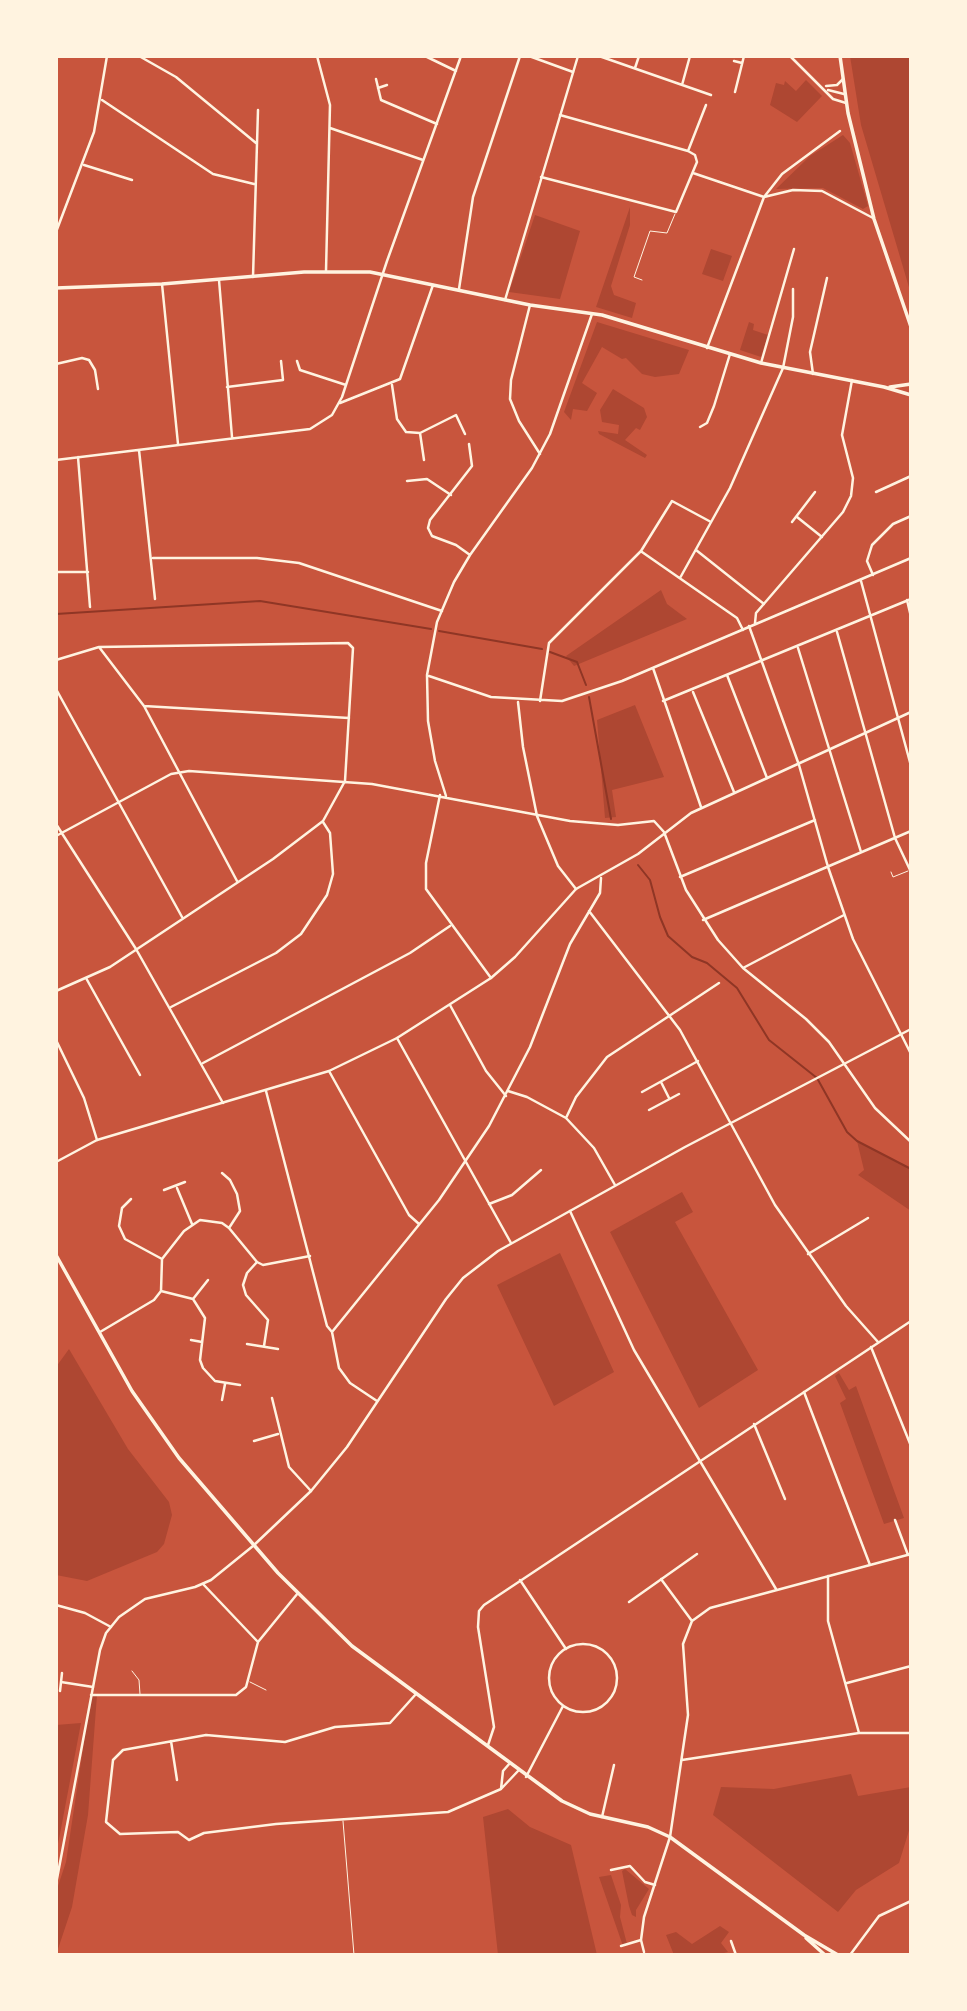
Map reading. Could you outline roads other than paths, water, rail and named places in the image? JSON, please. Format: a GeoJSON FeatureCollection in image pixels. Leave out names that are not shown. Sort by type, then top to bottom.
{"type":"FeatureCollection","features":[{"type":"Feature","properties":{"kind":"main road"},"geometry":{"type":"LineString","coordinates":[[840,56],[844,94],[874,219],[911,327]]}},
{"type":"Feature","properties":{"kind":"main road"},"geometry":{"type":"LineString","coordinates":[[56,288],[162,284],[326,271],[383,274],[530,305],[592,314],[761,363],[852,380],[911,395]]}},
{"type":"Feature","properties":{"kind":"main road"},"geometry":{"type":"LineString","coordinates":[[884,387],[911,384]]}},
{"type":"Feature","properties":{"kind":"main road"},"geometry":{"type":"LineString","coordinates":[[56,1255],[154,1426],[253,1546],[360,1652],[562,1801],[602,1817],[648,1827],[670,1837],[804,1935],[838,1955]]}},
{"type":"Feature","properties":{"kind":"main road"},"geometry":{"type":"LineString","coordinates":[[804,1935],[825,1955]]}},
{"type":"Feature","properties":{"kind":"street"},"geometry":{"type":"LineString","coordinates":[[56,232],[84,165],[102,100],[107,57],[101,56]]}},
{"type":"Feature","properties":{"kind":"street"},"geometry":{"type":"LineString","coordinates":[[139,56],[176,77],[256,143]]}},
{"type":"Feature","properties":{"kind":"street"},"geometry":{"type":"LineString","coordinates":[[317,56],[327,85],[330,128],[326,271]]}},
{"type":"Feature","properties":{"kind":"street"},"geometry":{"type":"LineString","coordinates":[[425,56],[456,71]]}},
{"type":"Feature","properties":{"kind":"street"},"geometry":{"type":"LineString","coordinates":[[56,460],[310,429],[328,419],[340,402],[461,56]]}},
{"type":"Feature","properties":{"kind":"street"},"geometry":{"type":"LineString","coordinates":[[458,290],[473,197],[520,56]]}},
{"type":"Feature","properties":{"kind":"street"},"geometry":{"type":"LineString","coordinates":[[529,56],[573,72]]}},
{"type":"Feature","properties":{"kind":"street"},"geometry":{"type":"LineString","coordinates":[[505,300],[578,56]]}},
{"type":"Feature","properties":{"kind":"street"},"geometry":{"type":"LineString","coordinates":[[599,56],[711,95]]}},
{"type":"Feature","properties":{"kind":"street"},"geometry":{"type":"LineString","coordinates":[[635,68],[639,56]]}},
{"type":"Feature","properties":{"kind":"street"},"geometry":{"type":"LineString","coordinates":[[682,85],[690,56]]}},
{"type":"Feature","properties":{"kind":"street"},"geometry":{"type":"LineString","coordinates":[[735,92],[744,56]]}},
{"type":"Feature","properties":{"kind":"street"},"geometry":{"type":"LineString","coordinates":[[790,56],[828,90],[833,99],[846,103]]}},
{"type":"Feature","properties":{"kind":"street"},"geometry":{"type":"LineString","coordinates":[[734,61],[742,63]]}},
{"type":"Feature","properties":{"kind":"street"},"geometry":{"type":"LineString","coordinates":[[376,79],[381,100],[437,124]]}},
{"type":"Feature","properties":{"kind":"street"},"geometry":{"type":"LineString","coordinates":[[823,86],[834,86],[843,79]]}},
{"type":"Feature","properties":{"kind":"street"},"geometry":{"type":"LineString","coordinates":[[378,88],[387,85]]}},
{"type":"Feature","properties":{"kind":"street"},"geometry":{"type":"LineString","coordinates":[[828,90],[844,94]]}},
{"type":"Feature","properties":{"kind":"street"},"geometry":{"type":"LineString","coordinates":[[102,100],[213,174],[254,184]]}},
{"type":"Feature","properties":{"kind":"street"},"geometry":{"type":"LineString","coordinates":[[688,151],[706,105]]}},
{"type":"Feature","properties":{"kind":"street"},"geometry":{"type":"LineString","coordinates":[[253,277],[258,110]]}},
{"type":"Feature","properties":{"kind":"street"},"geometry":{"type":"LineString","coordinates":[[541,177],[676,212],[693,173],[695,155],[688,151],[560,115]]}},
{"type":"Feature","properties":{"kind":"street"},"geometry":{"type":"LineString","coordinates":[[330,128],[423,160]]}},
{"type":"Feature","properties":{"kind":"street"},"geometry":{"type":"LineString","coordinates":[[707,348],[764,197],[782,174],[840,131]]}},
{"type":"Feature","properties":{"kind":"street"},"geometry":{"type":"LineString","coordinates":[[84,165],[132,180]]}},
{"type":"Feature","properties":{"kind":"street"},"geometry":{"type":"LineString","coordinates":[[693,173],[764,197],[793,190],[822,191],[874,219]]}},
{"type":"Feature","properties":{"kind":"street"},"geometry":{"type":"LineString","coordinates":[[761,363],[794,249]]}},
{"type":"Feature","properties":{"kind":"street"},"geometry":{"type":"LineString","coordinates":[[813,374],[810,352],[827,278]]}},
{"type":"Feature","properties":{"kind":"street"},"geometry":{"type":"LineString","coordinates":[[219,280],[232,439]]}},
{"type":"Feature","properties":{"kind":"street"},"geometry":{"type":"LineString","coordinates":[[162,284],[178,445]]}},
{"type":"Feature","properties":{"kind":"street"},"geometry":{"type":"LineString","coordinates":[[340,402],[392,385],[403,374],[433,285]]}},
{"type":"Feature","properties":{"kind":"street"},"geometry":{"type":"LineString","coordinates":[[680,578],[730,488],[783,368],[793,317],[793,289]]}},
{"type":"Feature","properties":{"kind":"street"},"geometry":{"type":"LineString","coordinates":[[530,305],[511,380],[510,399],[519,421],[540,454]]}},
{"type":"Feature","properties":{"kind":"street"},"geometry":{"type":"LineString","coordinates":[[446,796],[430,740],[427,675],[442,611],[470,555],[540,454],[558,418],[592,314]]}},
{"type":"Feature","properties":{"kind":"street"},"geometry":{"type":"LineString","coordinates":[[700,427],[706,423],[714,406],[730,354]]}},
{"type":"Feature","properties":{"kind":"street"},"geometry":{"type":"LineString","coordinates":[[56,364],[82,358],[89,360],[95,370],[98,389]]}},
{"type":"Feature","properties":{"kind":"street"},"geometry":{"type":"LineString","coordinates":[[227,387],[283,380],[281,361]]}},
{"type":"Feature","properties":{"kind":"street"},"geometry":{"type":"LineString","coordinates":[[297,361],[300,370],[346,385]]}},
{"type":"Feature","properties":{"kind":"street"},"geometry":{"type":"LineString","coordinates":[[755,623],[756,613],[843,512],[852,496],[853,478],[842,435],[852,380]]}},
{"type":"Feature","properties":{"kind":"street"},"geometry":{"type":"LineString","coordinates":[[392,385],[400,426],[409,433],[420,433],[456,415],[465,435]]}},
{"type":"Feature","properties":{"kind":"street"},"geometry":{"type":"LineString","coordinates":[[420,433],[424,460]]}},
{"type":"Feature","properties":{"kind":"street"},"geometry":{"type":"LineString","coordinates":[[469,444],[472,466],[430,520],[428,528],[432,536],[456,545],[470,555]]}},
{"type":"Feature","properties":{"kind":"street"},"geometry":{"type":"LineString","coordinates":[[139,449],[153,558],[155,599]]}},
{"type":"Feature","properties":{"kind":"street"},"geometry":{"type":"LineString","coordinates":[[78,457],[90,607]]}},
{"type":"Feature","properties":{"kind":"street"},"geometry":{"type":"LineString","coordinates":[[876,492],[911,476]]}},
{"type":"Feature","properties":{"kind":"street"},"geometry":{"type":"LineString","coordinates":[[407,481],[427,479],[451,495]]}},
{"type":"Feature","properties":{"kind":"street"},"geometry":{"type":"LineString","coordinates":[[792,522],[815,492]]}},
{"type":"Feature","properties":{"kind":"street"},"geometry":{"type":"LineString","coordinates":[[540,701],[549,643],[640,551],[672,501],[711,522]]}},
{"type":"Feature","properties":{"kind":"street"},"geometry":{"type":"LineString","coordinates":[[796,516],[822,537]]}},
{"type":"Feature","properties":{"kind":"street"},"geometry":{"type":"LineString","coordinates":[[873,576],[867,561],[872,545],[893,524],[911,516]]}},
{"type":"Feature","properties":{"kind":"street"},"geometry":{"type":"LineString","coordinates":[[696,550],[764,604]]}},
{"type":"Feature","properties":{"kind":"street"},"geometry":{"type":"LineString","coordinates":[[640,551],[737,618],[743,630]]}},
{"type":"Feature","properties":{"kind":"street"},"geometry":{"type":"LineString","coordinates":[[153,558],[257,558],[299,563],[442,611]]}},
{"type":"Feature","properties":{"kind":"street"},"geometry":{"type":"LineString","coordinates":[[427,675],[491,697],[518,701],[562,701],[653,668],[911,558]]}},
{"type":"Feature","properties":{"kind":"street"},"geometry":{"type":"LineString","coordinates":[[56,572],[88,572]]}},
{"type":"Feature","properties":{"kind":"street"},"geometry":{"type":"LineString","coordinates":[[861,581],[911,766]]}},
{"type":"Feature","properties":{"kind":"street"},"geometry":{"type":"LineString","coordinates":[[663,701],[909,599],[911,617]]}},
{"type":"Feature","properties":{"kind":"street"},"geometry":{"type":"LineString","coordinates":[[749,626],[799,765],[844,915],[860,956],[911,1054]]}},
{"type":"Feature","properties":{"kind":"street"},"geometry":{"type":"LineString","coordinates":[[836,630],[895,838],[911,871]]}},
{"type":"Feature","properties":{"kind":"street"},"geometry":{"type":"LineString","coordinates":[[56,660],[99,647],[351,644],[345,781],[323,821],[110,967],[56,991]]}},
{"type":"Feature","properties":{"kind":"street"},"geometry":{"type":"LineString","coordinates":[[99,647],[144,706],[237,881]]}},
{"type":"Feature","properties":{"kind":"street"},"geometry":{"type":"LineString","coordinates":[[798,647],[832,749],[861,852]]}},
{"type":"Feature","properties":{"kind":"street"},"geometry":{"type":"LineString","coordinates":[[653,668],[702,808]]}},
{"type":"Feature","properties":{"kind":"street"},"geometry":{"type":"LineString","coordinates":[[727,675],[767,779]]}},
{"type":"Feature","properties":{"kind":"street"},"geometry":{"type":"LineString","coordinates":[[56,689],[182,917]]}},
{"type":"Feature","properties":{"kind":"street"},"geometry":{"type":"LineString","coordinates":[[692,691],[734,793]]}},
{"type":"Feature","properties":{"kind":"street"},"geometry":{"type":"LineString","coordinates":[[518,701],[523,747],[537,816],[558,866],[576,889]]}},
{"type":"Feature","properties":{"kind":"street"},"geometry":{"type":"LineString","coordinates":[[144,706],[349,718]]}},
{"type":"Feature","properties":{"kind":"street"},"geometry":{"type":"LineString","coordinates":[[56,1162],[97,1140],[329,1071],[397,1038],[491,978],[515,957],[576,889],[638,854],[664,832],[702,808],[911,712]]}},
{"type":"Feature","properties":{"kind":"street"},"geometry":{"type":"LineString","coordinates":[[56,836],[179,772],[345,781],[440,794],[537,816],[618,825],[654,821],[664,832],[680,877],[703,920],[743,968],[806,1019],[845,1061],[875,1108],[911,1142]]}},
{"type":"Feature","properties":{"kind":"street"},"geometry":{"type":"LineString","coordinates":[[440,794],[425,876],[426,889],[450,926],[491,978]]}},
{"type":"Feature","properties":{"kind":"street"},"geometry":{"type":"LineString","coordinates":[[680,877],[815,820]]}},
{"type":"Feature","properties":{"kind":"street"},"geometry":{"type":"LineString","coordinates":[[171,1007],[276,953],[300,934],[317,914],[327,895],[334,859],[330,833],[323,821]]}},
{"type":"Feature","properties":{"kind":"street"},"geometry":{"type":"LineString","coordinates":[[56,824],[171,1007],[223,1103]]}},
{"type":"Feature","properties":{"kind":"street"},"geometry":{"type":"LineString","coordinates":[[703,920],[911,831]]}},
{"type":"Feature","properties":{"kind":"street"},"geometry":{"type":"LineString","coordinates":[[332,1332],[466,1163],[507,1094],[542,1018],[570,944],[603,887],[601,877]]}},
{"type":"Feature","properties":{"kind":"street"},"geometry":{"type":"LineString","coordinates":[[589,911],[669,1014],[698,1060],[775,1205],[807,1254],[846,1306],[878,1342]]}},
{"type":"Feature","properties":{"kind":"street"},"geometry":{"type":"LineString","coordinates":[[743,968],[844,915]]}},
{"type":"Feature","properties":{"kind":"street"},"geometry":{"type":"LineString","coordinates":[[202,1064],[410,953],[450,926]]}},
{"type":"Feature","properties":{"kind":"street"},"geometry":{"type":"LineString","coordinates":[[86,978],[140,1075]]}},
{"type":"Feature","properties":{"kind":"street"},"geometry":{"type":"LineString","coordinates":[[566,1118],[576,1097],[607,1058],[719,983]]}},
{"type":"Feature","properties":{"kind":"street"},"geometry":{"type":"LineString","coordinates":[[450,1005],[486,1071],[507,1094],[527,1097],[566,1118],[594,1148],[615,1185]]}},
{"type":"Feature","properties":{"kind":"street"},"geometry":{"type":"LineString","coordinates":[[56,1884],[100,1650],[111,1627],[128,1608],[145,1599],[203,1584],[253,1546],[311,1491],[347,1447],[463,1278],[511,1243],[615,1185],[845,1061],[911,1030]]}},
{"type":"Feature","properties":{"kind":"street"},"geometry":{"type":"LineString","coordinates":[[397,1038],[511,1243]]}},
{"type":"Feature","properties":{"kind":"street"},"geometry":{"type":"LineString","coordinates":[[56,1040],[84,1098],[97,1140]]}},
{"type":"Feature","properties":{"kind":"street"},"geometry":{"type":"LineString","coordinates":[[642,1092],[698,1060]]}},
{"type":"Feature","properties":{"kind":"street"},"geometry":{"type":"LineString","coordinates":[[329,1071],[409,1215],[419,1224]]}},
{"type":"Feature","properties":{"kind":"street"},"geometry":{"type":"LineString","coordinates":[[661,1082],[669,1098]]}},
{"type":"Feature","properties":{"kind":"street"},"geometry":{"type":"LineString","coordinates":[[266,1091],[327,1326],[332,1332],[339,1368],[350,1383],[377,1401]]}},
{"type":"Feature","properties":{"kind":"street"},"geometry":{"type":"LineString","coordinates":[[649,1110],[679,1094]]}},
{"type":"Feature","properties":{"kind":"street"},"geometry":{"type":"LineString","coordinates":[[489,1204],[512,1195],[541,1170]]}},
{"type":"Feature","properties":{"kind":"street"},"geometry":{"type":"LineString","coordinates":[[222,1173],[230,1180],[237,1194],[240,1211],[229,1228]]}},
{"type":"Feature","properties":{"kind":"street"},"geometry":{"type":"LineString","coordinates":[[164,1189],[177,1188],[185,1182]]}},
{"type":"Feature","properties":{"kind":"street"},"geometry":{"type":"LineString","coordinates":[[177,1188],[192,1224]]}},
{"type":"Feature","properties":{"kind":"street"},"geometry":{"type":"LineString","coordinates":[[131,1199],[122,1209],[120,1226],[125,1239],[162,1259]]}},
{"type":"Feature","properties":{"kind":"street"},"geometry":{"type":"LineString","coordinates":[[570,1212],[634,1350],[777,1590]]}},
{"type":"Feature","properties":{"kind":"street"},"geometry":{"type":"LineString","coordinates":[[807,1254],[867,1218]]}},
{"type":"Feature","properties":{"kind":"street"},"geometry":{"type":"LineString","coordinates":[[100,1332],[137,1312],[161,1291],[162,1259],[192,1224],[200,1220],[213,1221],[229,1228],[257,1262],[271,1265],[310,1256]]}},
{"type":"Feature","properties":{"kind":"street"},"geometry":{"type":"LineString","coordinates":[[257,1262],[247,1273],[243,1285],[246,1295],[268,1320],[264,1346]]}},
{"type":"Feature","properties":{"kind":"street"},"geometry":{"type":"LineString","coordinates":[[193,1299],[208,1280]]}},
{"type":"Feature","properties":{"kind":"street"},"geometry":{"type":"LineString","coordinates":[[161,1291],[193,1299],[205,1318],[203,1368],[215,1381],[240,1385]]}},
{"type":"Feature","properties":{"kind":"street"},"geometry":{"type":"LineString","coordinates":[[487,1746],[494,1727],[478,1627],[479,1611],[490,1599],[911,1321]]}},
{"type":"Feature","properties":{"kind":"street"},"geometry":{"type":"LineString","coordinates":[[191,1340],[202,1342]]}},
{"type":"Feature","properties":{"kind":"street"},"geometry":{"type":"LineString","coordinates":[[247,1344],[278,1349]]}},
{"type":"Feature","properties":{"kind":"street"},"geometry":{"type":"LineString","coordinates":[[871,1347],[911,1446]]}},
{"type":"Feature","properties":{"kind":"street"},"geometry":{"type":"LineString","coordinates":[[222,1400],[225,1384]]}},
{"type":"Feature","properties":{"kind":"street"},"geometry":{"type":"LineString","coordinates":[[804,1392],[870,1565]]}},
{"type":"Feature","properties":{"kind":"street"},"geometry":{"type":"LineString","coordinates":[[272,1398],[278,1434],[289,1467],[311,1491]]}},
{"type":"Feature","properties":{"kind":"street"},"geometry":{"type":"LineString","coordinates":[[754,1424],[785,1499]]}},
{"type":"Feature","properties":{"kind":"street"},"geometry":{"type":"LineString","coordinates":[[254,1441],[278,1434]]}},
{"type":"Feature","properties":{"kind":"street"},"geometry":{"type":"LineString","coordinates":[[644,1952],[641,1940],[643,1917],[670,1837],[688,1716],[684,1644],[692,1621],[710,1608],[910,1554],[895,1520]]}},
{"type":"Feature","properties":{"kind":"street"},"geometry":{"type":"LineString","coordinates":[[629,1602],[697,1554]]}},
{"type":"Feature","properties":{"kind":"street"},"geometry":{"type":"LineString","coordinates":[[828,1576],[828,1621],[859,1733]]}},
{"type":"Feature","properties":{"kind":"street"},"geometry":{"type":"LineString","coordinates":[[661,1579],[692,1621]]}},
{"type":"Feature","properties":{"kind":"street"},"geometry":{"type":"LineString","coordinates":[[520,1580],[565,1649]]}},
{"type":"Feature","properties":{"kind":"street"},"geometry":{"type":"LineString","coordinates":[[203,1584],[258,1642]]}},
{"type":"Feature","properties":{"kind":"street"},"geometry":{"type":"LineString","coordinates":[[91,1695],[230,1696],[244,1690],[258,1642],[298,1593]]}},
{"type":"Feature","properties":{"kind":"street"},"geometry":{"type":"LineString","coordinates":[[56,1605],[93,1616],[111,1627]]}},
{"type":"Feature","properties":{"kind":"street"},"geometry":{"type":"LineString","coordinates":[[577,1644],[595,1645],[607,1653],[615,1664],[618,1685],[612,1697],[594,1711],[582,1713],[564,1706],[552,1693],[549,1680],[554,1659],[565,1649],[577,1644]]}},
{"type":"Feature","properties":{"kind":"street"},"geometry":{"type":"LineString","coordinates":[[846,1683],[911,1666]]}},
{"type":"Feature","properties":{"kind":"street"},"geometry":{"type":"LineString","coordinates":[[60,1691],[62,1673]]}},
{"type":"Feature","properties":{"kind":"street"},"geometry":{"type":"LineString","coordinates":[[61,1682],[93,1688]]}},
{"type":"Feature","properties":{"kind":"street"},"geometry":{"type":"LineString","coordinates":[[416,1694],[390,1723],[335,1727],[285,1742],[220,1735],[172,1741],[117,1754],[109,1782],[106,1822],[120,1834],[178,1832],[189,1840],[204,1833],[448,1812],[501,1789],[518,1770]]}},
{"type":"Feature","properties":{"kind":"street"},"geometry":{"type":"LineString","coordinates":[[526,1777],[564,1706]]}},
{"type":"Feature","properties":{"kind":"street"},"geometry":{"type":"LineString","coordinates":[[681,1760],[859,1733],[911,1732]]}},
{"type":"Feature","properties":{"kind":"street"},"geometry":{"type":"LineString","coordinates":[[172,1741],[177,1780]]}},
{"type":"Feature","properties":{"kind":"street"},"geometry":{"type":"LineString","coordinates":[[501,1789],[503,1770],[509,1763]]}},
{"type":"Feature","properties":{"kind":"street"},"geometry":{"type":"LineString","coordinates":[[602,1817],[614,1765]]}},
{"type":"Feature","properties":{"kind":"street"},"geometry":{"type":"LineString","coordinates":[[611,1870],[630,1866],[645,1882],[655,1885]]}},
{"type":"Feature","properties":{"kind":"street"},"geometry":{"type":"LineString","coordinates":[[850,1955],[880,1916],[911,1901]]}},
{"type":"Feature","properties":{"kind":"street"},"geometry":{"type":"LineString","coordinates":[[621,1946],[641,1940]]}},
{"type":"Feature","properties":{"kind":"street"},"geometry":{"type":"LineString","coordinates":[[731,1941],[736,1955]]}},
{"type":"Feature","properties":{"kind":"lane"},"geometry":{"type":"LineString","coordinates":[[642,280],[634,277],[650,231],[667,233],[676,212]]}},
{"type":"Feature","properties":{"kind":"lane"},"geometry":{"type":"LineString","coordinates":[[891,872],[893,877],[911,871]]}},
{"type":"Feature","properties":{"kind":"lane"},"geometry":{"type":"LineString","coordinates":[[132,1671],[139,1680],[140,1696]]}},
{"type":"Feature","properties":{"kind":"lane"},"geometry":{"type":"LineString","coordinates":[[248,1682],[266,1690]]}},
{"type":"Feature","properties":{"kind":"lane"},"geometry":{"type":"LineString","coordinates":[[343,1819],[354,1955]]}},
{"type":"Feature","properties":{"kind":"waterway"},"geometry":{"type":"LineString","coordinates":[[56,614],[260,601],[431,629]]}},
{"type":"Feature","properties":{"kind":"waterway"},"geometry":{"type":"LineString","coordinates":[[439,631],[542,649]]}},
{"type":"Feature","properties":{"kind":"waterway"},"geometry":{"type":"LineString","coordinates":[[550,652],[577,662],[586,685]]}},
{"type":"Feature","properties":{"kind":"waterway"},"geometry":{"type":"LineString","coordinates":[[589,697],[611,819]]}},
{"type":"Feature","properties":{"kind":"waterway"},"geometry":{"type":"LineString","coordinates":[[638,865],[650,880],[668,936],[692,957],[707,963],[737,988],[769,1040],[817,1078],[847,1132],[857,1141],[911,1169]]}}]}
